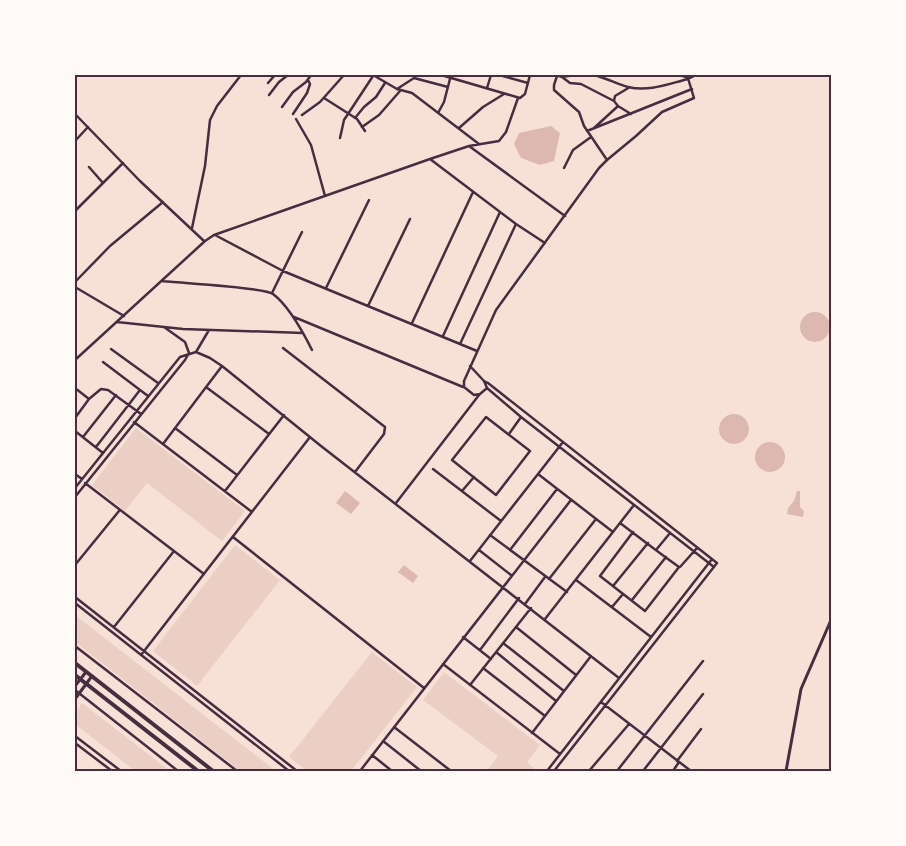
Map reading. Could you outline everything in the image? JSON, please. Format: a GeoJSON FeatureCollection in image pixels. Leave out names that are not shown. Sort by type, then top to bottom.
{"type":"FeatureCollection","features":[{"type":"Feature","properties":{"kind":"main road"},"geometry":{"type":"LineString","coordinates":[[75,663],[213,771]]}},
{"type":"Feature","properties":{"kind":"main road"},"geometry":{"type":"LineString","coordinates":[[75,675],[198,771]]}},
{"type":"Feature","properties":{"kind":"street"},"geometry":{"type":"LineString","coordinates":[[192,228],[205,166],[210,120],[224,96],[241,75]]}},
{"type":"Feature","properties":{"kind":"street"},"geometry":{"type":"LineString","coordinates":[[268,83],[275,75]]}},
{"type":"Feature","properties":{"kind":"street"},"geometry":{"type":"LineString","coordinates":[[269,95],[279,82],[288,75]]}},
{"type":"Feature","properties":{"kind":"street"},"geometry":{"type":"LineString","coordinates":[[282,107],[293,92],[308,80],[311,75]]}},
{"type":"Feature","properties":{"kind":"street"},"geometry":{"type":"LineString","coordinates":[[302,115],[324,98],[344,75]]}},
{"type":"Feature","properties":{"kind":"street"},"geometry":{"type":"LineString","coordinates":[[340,138],[342,126],[348,114],[373,75],[399,90],[412,93],[480,145]]}},
{"type":"Feature","properties":{"kind":"street"},"geometry":{"type":"LineString","coordinates":[[441,75],[451,76],[518,98],[524,96],[530,75]]}},
{"type":"Feature","properties":{"kind":"street"},"geometry":{"type":"LineString","coordinates":[[487,88],[491,75]]}},
{"type":"Feature","properties":{"kind":"street"},"geometry":{"type":"LineString","coordinates":[[499,75],[528,82]]}},
{"type":"Feature","properties":{"kind":"street"},"geometry":{"type":"LineString","coordinates":[[575,75],[556,75],[554,90],[579,112],[582,122],[607,160]]}},
{"type":"Feature","properties":{"kind":"street"},"geometry":{"type":"LineString","coordinates":[[594,75],[630,88],[650,89],[696,75]]}},
{"type":"Feature","properties":{"kind":"street"},"geometry":{"type":"LineString","coordinates":[[679,75],[688,77]]}},
{"type":"Feature","properties":{"kind":"street"},"geometry":{"type":"LineString","coordinates":[[438,113],[444,102],[451,76]]}},
{"type":"Feature","properties":{"kind":"street"},"geometry":{"type":"LineString","coordinates":[[562,76],[570,83],[581,84],[614,100],[618,106],[630,114]]}},
{"type":"Feature","properties":{"kind":"street"},"geometry":{"type":"LineString","coordinates":[[464,387],[464,381],[470,366],[496,310],[607,160],[662,112],[693,99],[695,96],[688,77]]}},
{"type":"Feature","properties":{"kind":"street"},"geometry":{"type":"LineString","coordinates":[[362,127],[379,115],[399,90],[414,78],[448,87]]}},
{"type":"Feature","properties":{"kind":"street"},"geometry":{"type":"LineString","coordinates":[[293,114],[307,93],[310,84],[308,80]]}},
{"type":"Feature","properties":{"kind":"street"},"geometry":{"type":"LineString","coordinates":[[355,118],[364,107],[376,98],[385,83]]}},
{"type":"Feature","properties":{"kind":"street"},"geometry":{"type":"LineString","coordinates":[[614,100],[616,96],[630,88]]}},
{"type":"Feature","properties":{"kind":"street"},"geometry":{"type":"LineString","coordinates":[[588,131],[692,89]]}},
{"type":"Feature","properties":{"kind":"street"},"geometry":{"type":"LineString","coordinates":[[459,128],[483,107],[504,94]]}},
{"type":"Feature","properties":{"kind":"street"},"geometry":{"type":"LineString","coordinates":[[324,98],[355,118],[365,131]]}},
{"type":"Feature","properties":{"kind":"street"},"geometry":{"type":"LineString","coordinates":[[75,360],[205,241],[214,235],[469,146],[497,142],[503,137],[518,98]]}},
{"type":"Feature","properties":{"kind":"street"},"geometry":{"type":"LineString","coordinates":[[593,129],[618,106]]}},
{"type":"Feature","properties":{"kind":"street"},"geometry":{"type":"LineString","coordinates":[[75,114],[123,164],[205,241]]}},
{"type":"Feature","properties":{"kind":"street"},"geometry":{"type":"LineString","coordinates":[[296,119],[311,145],[324,196]]}},
{"type":"Feature","properties":{"kind":"street"},"geometry":{"type":"LineString","coordinates":[[75,140],[88,127]]}},
{"type":"Feature","properties":{"kind":"street"},"geometry":{"type":"LineString","coordinates":[[564,168],[573,150],[591,137]]}},
{"type":"Feature","properties":{"kind":"street"},"geometry":{"type":"LineString","coordinates":[[469,146],[565,216]]}},
{"type":"Feature","properties":{"kind":"street"},"geometry":{"type":"LineString","coordinates":[[430,159],[516,224],[545,243]]}},
{"type":"Feature","properties":{"kind":"street"},"geometry":{"type":"LineString","coordinates":[[75,211],[123,164]]}},
{"type":"Feature","properties":{"kind":"street"},"geometry":{"type":"LineString","coordinates":[[89,168],[103,183]]}},
{"type":"Feature","properties":{"kind":"street"},"geometry":{"type":"LineString","coordinates":[[412,323],[473,192]]}},
{"type":"Feature","properties":{"kind":"street"},"geometry":{"type":"LineString","coordinates":[[326,288],[370,200]]}},
{"type":"Feature","properties":{"kind":"street"},"geometry":{"type":"LineString","coordinates":[[75,282],[110,246],[163,202]]}},
{"type":"Feature","properties":{"kind":"street"},"geometry":{"type":"LineString","coordinates":[[443,336],[500,212]]}},
{"type":"Feature","properties":{"kind":"street"},"geometry":{"type":"LineString","coordinates":[[368,306],[410,219]]}},
{"type":"Feature","properties":{"kind":"street"},"geometry":{"type":"LineString","coordinates":[[460,344],[516,224]]}},
{"type":"Feature","properties":{"kind":"street"},"geometry":{"type":"LineString","coordinates":[[272,293],[302,232]]}},
{"type":"Feature","properties":{"kind":"street"},"geometry":{"type":"LineString","coordinates":[[214,235],[283,270],[477,351]]}},
{"type":"Feature","properties":{"kind":"street"},"geometry":{"type":"LineString","coordinates":[[162,282],[272,293],[294,317],[312,350]]}},
{"type":"Feature","properties":{"kind":"street"},"geometry":{"type":"LineString","coordinates":[[75,287],[124,316]]}},
{"type":"Feature","properties":{"kind":"street"},"geometry":{"type":"LineString","coordinates":[[294,317],[464,387],[474,395],[480,394]]}},
{"type":"Feature","properties":{"kind":"street"},"geometry":{"type":"LineString","coordinates":[[117,322],[164,328],[304,333]]}},
{"type":"Feature","properties":{"kind":"street"},"geometry":{"type":"LineString","coordinates":[[75,497],[189,353],[185,342],[164,328]]}},
{"type":"Feature","properties":{"kind":"street"},"geometry":{"type":"LineString","coordinates":[[196,352],[209,330]]}},
{"type":"Feature","properties":{"kind":"street"},"geometry":{"type":"LineString","coordinates":[[111,348],[158,383]]}},
{"type":"Feature","properties":{"kind":"street"},"geometry":{"type":"LineString","coordinates":[[283,348],[385,427],[382,437],[355,472]]}},
{"type":"Feature","properties":{"kind":"street"},"geometry":{"type":"LineString","coordinates":[[75,488],[180,357],[196,352],[222,366],[619,678]]}},
{"type":"Feature","properties":{"kind":"street"},"geometry":{"type":"LineString","coordinates":[[103,362],[148,396]]}},
{"type":"Feature","properties":{"kind":"street"},"geometry":{"type":"LineString","coordinates":[[163,444],[222,366]]}},
{"type":"Feature","properties":{"kind":"street"},"geometry":{"type":"LineString","coordinates":[[470,366],[488,388],[521,418],[714,567]]}},
{"type":"Feature","properties":{"kind":"street"},"geometry":{"type":"LineString","coordinates":[[484,381],[717,562],[554,771]]}},
{"type":"Feature","properties":{"kind":"street"},"geometry":{"type":"LineString","coordinates":[[206,387],[269,434]]}},
{"type":"Feature","properties":{"kind":"street"},"geometry":{"type":"LineString","coordinates":[[75,388],[89,399]]}},
{"type":"Feature","properties":{"kind":"street"},"geometry":{"type":"LineString","coordinates":[[396,503],[480,394],[488,388]]}},
{"type":"Feature","properties":{"kind":"street"},"geometry":{"type":"LineString","coordinates":[[75,418],[89,399],[101,389],[108,390],[116,395],[141,414]]}},
{"type":"Feature","properties":{"kind":"street"},"geometry":{"type":"LineString","coordinates":[[96,447],[140,390]]}},
{"type":"Feature","properties":{"kind":"street"},"geometry":{"type":"LineString","coordinates":[[83,437],[116,395]]}},
{"type":"Feature","properties":{"kind":"street"},"geometry":{"type":"LineString","coordinates":[[75,410],[79,413]]}},
{"type":"Feature","properties":{"kind":"street"},"geometry":{"type":"LineString","coordinates":[[225,491],[284,415]]}},
{"type":"Feature","properties":{"kind":"street"},"geometry":{"type":"LineString","coordinates":[[486,417],[530,451],[496,494],[474,477],[452,460],[486,417]]}},
{"type":"Feature","properties":{"kind":"street"},"geometry":{"type":"LineString","coordinates":[[509,434],[521,418]]}},
{"type":"Feature","properties":{"kind":"street"},"geometry":{"type":"LineString","coordinates":[[134,422],[252,512]]}},
{"type":"Feature","properties":{"kind":"street"},"geometry":{"type":"LineString","coordinates":[[175,428],[237,475]]}},
{"type":"Feature","properties":{"kind":"street"},"geometry":{"type":"LineString","coordinates":[[75,431],[103,453]]}},
{"type":"Feature","properties":{"kind":"street"},"geometry":{"type":"LineString","coordinates":[[141,655],[310,437]]}},
{"type":"Feature","properties":{"kind":"street"},"geometry":{"type":"LineString","coordinates":[[470,561],[563,442]]}},
{"type":"Feature","properties":{"kind":"street"},"geometry":{"type":"LineString","coordinates":[[433,469],[500,521]]}},
{"type":"Feature","properties":{"kind":"street"},"geometry":{"type":"LineString","coordinates":[[538,474],[613,532]]}},
{"type":"Feature","properties":{"kind":"street"},"geometry":{"type":"LineString","coordinates":[[75,475],[119,511],[204,574]]}},
{"type":"Feature","properties":{"kind":"street"},"geometry":{"type":"LineString","coordinates":[[462,491],[474,477]]}},
{"type":"Feature","properties":{"kind":"street"},"geometry":{"type":"LineString","coordinates":[[510,550],[557,488]]}},
{"type":"Feature","properties":{"kind":"street"},"geometry":{"type":"LineString","coordinates":[[360,771],[571,500]]}},
{"type":"Feature","properties":{"kind":"street"},"geometry":{"type":"LineString","coordinates":[[545,619],[634,505]]}},
{"type":"Feature","properties":{"kind":"street"},"geometry":{"type":"LineString","coordinates":[[75,565],[119,511]]}},
{"type":"Feature","properties":{"kind":"street"},"geometry":{"type":"LineString","coordinates":[[549,579],[596,519]]}},
{"type":"Feature","properties":{"kind":"street"},"geometry":{"type":"LineString","coordinates":[[620,523],[679,567]]}},
{"type":"Feature","properties":{"kind":"street"},"geometry":{"type":"LineString","coordinates":[[633,532],[600,576],[645,611],[679,567],[697,548]]}},
{"type":"Feature","properties":{"kind":"street"},"geometry":{"type":"LineString","coordinates":[[656,550],[670,533]]}},
{"type":"Feature","properties":{"kind":"street"},"geometry":{"type":"LineString","coordinates":[[490,535],[567,592]]}},
{"type":"Feature","properties":{"kind":"street"},"geometry":{"type":"LineString","coordinates":[[233,537],[424,688]]}},
{"type":"Feature","properties":{"kind":"street"},"geometry":{"type":"LineString","coordinates":[[613,586],[648,543]]}},
{"type":"Feature","properties":{"kind":"street"},"geometry":{"type":"LineString","coordinates":[[479,549],[511,575]]}},
{"type":"Feature","properties":{"kind":"street"},"geometry":{"type":"LineString","coordinates":[[114,627],[174,551]]}},
{"type":"Feature","properties":{"kind":"street"},"geometry":{"type":"LineString","coordinates":[[632,600],[666,557]]}},
{"type":"Feature","properties":{"kind":"street"},"geometry":{"type":"LineString","coordinates":[[547,771],[712,559]]}},
{"type":"Feature","properties":{"kind":"street"},"geometry":{"type":"LineString","coordinates":[[526,604],[545,577]]}},
{"type":"Feature","properties":{"kind":"street"},"geometry":{"type":"LineString","coordinates":[[576,580],[651,638]]}},
{"type":"Feature","properties":{"kind":"street"},"geometry":{"type":"LineString","coordinates":[[612,607],[623,594]]}},
{"type":"Feature","properties":{"kind":"street"},"geometry":{"type":"LineString","coordinates":[[75,597],[296,771]]}},
{"type":"Feature","properties":{"kind":"street"},"geometry":{"type":"LineString","coordinates":[[480,650],[519,598]]}},
{"type":"Feature","properties":{"kind":"street"},"geometry":{"type":"LineString","coordinates":[[75,603],[289,771]]}},
{"type":"Feature","properties":{"kind":"street"},"geometry":{"type":"LineString","coordinates":[[470,685],[531,608]]}},
{"type":"Feature","properties":{"kind":"street"},"geometry":{"type":"LineString","coordinates":[[786,771],[801,689],[831,620]]}},
{"type":"Feature","properties":{"kind":"street"},"geometry":{"type":"LineString","coordinates":[[516,626],[576,675]]}},
{"type":"Feature","properties":{"kind":"street"},"geometry":{"type":"LineString","coordinates":[[463,637],[491,659]]}},
{"type":"Feature","properties":{"kind":"street"},"geometry":{"type":"LineString","coordinates":[[503,643],[564,690]]}},
{"type":"Feature","properties":{"kind":"street"},"geometry":{"type":"LineString","coordinates":[[75,646],[238,771]]}},
{"type":"Feature","properties":{"kind":"street"},"geometry":{"type":"LineString","coordinates":[[496,652],[556,701]]}},
{"type":"Feature","properties":{"kind":"street"},"geometry":{"type":"LineString","coordinates":[[532,733],[591,656]]}},
{"type":"Feature","properties":{"kind":"street"},"geometry":{"type":"LineString","coordinates":[[617,771],[703,661]]}},
{"type":"Feature","properties":{"kind":"street"},"geometry":{"type":"LineString","coordinates":[[443,664],[560,754]]}},
{"type":"Feature","properties":{"kind":"street"},"geometry":{"type":"LineString","coordinates":[[483,668],[545,716]]}},
{"type":"Feature","properties":{"kind":"street"},"geometry":{"type":"LineString","coordinates":[[75,686],[86,672]]}},
{"type":"Feature","properties":{"kind":"street"},"geometry":{"type":"LineString","coordinates":[[75,699],[92,676]]}},
{"type":"Feature","properties":{"kind":"street"},"geometry":{"type":"LineString","coordinates":[[75,690],[178,771]]}},
{"type":"Feature","properties":{"kind":"street"},"geometry":{"type":"LineString","coordinates":[[643,771],[703,694]]}},
{"type":"Feature","properties":{"kind":"street"},"geometry":{"type":"LineString","coordinates":[[601,702],[691,771]]}},
{"type":"Feature","properties":{"kind":"street"},"geometry":{"type":"LineString","coordinates":[[595,771],[590,770],[629,724]]}},
{"type":"Feature","properties":{"kind":"street"},"geometry":{"type":"LineString","coordinates":[[394,727],[451,771]]}},
{"type":"Feature","properties":{"kind":"street"},"geometry":{"type":"LineString","coordinates":[[673,771],[701,730]]}},
{"type":"Feature","properties":{"kind":"street"},"geometry":{"type":"LineString","coordinates":[[75,736],[121,771]]}},
{"type":"Feature","properties":{"kind":"street"},"geometry":{"type":"LineString","coordinates":[[383,741],[421,771]]}},
{"type":"Feature","properties":{"kind":"street"},"geometry":{"type":"LineString","coordinates":[[75,743],[112,771]]}},
{"type":"Feature","properties":{"kind":"street"},"geometry":{"type":"LineString","coordinates":[[372,755],[388,770],[392,771]]}},
{"type":"Feature","properties":{"kind":"shaded area"},"geometry":{"type":"Polygon","coordinates":[[[551,126],[560,133],[554,161],[540,165],[521,158],[514,144],[519,133],[551,126]]]}},
{"type":"Feature","properties":{"kind":"shaded area"},"geometry":{"type":"Polygon","coordinates":[[[815,312],[826,316],[830,327],[826,338],[815,342],[804,338],[800,327],[804,316],[815,312]]]}},
{"type":"Feature","properties":{"kind":"shaded area"},"geometry":{"type":"Polygon","coordinates":[[[734,414],[745,418],[749,429],[745,440],[734,444],[723,440],[719,429],[723,418],[734,414]]]}},
{"type":"Feature","properties":{"kind":"shaded area"},"geometry":{"type":"Polygon","coordinates":[[[136,428],[245,511],[222,541],[147,483],[125,511],[92,485],[136,428]]]}},
{"type":"Feature","properties":{"kind":"shaded area"},"geometry":{"type":"Polygon","coordinates":[[[770,442],[781,446],[785,457],[781,468],[770,472],[759,468],[755,457],[759,446],[770,442]]]}},
{"type":"Feature","properties":{"kind":"shaded area"},"geometry":{"type":"Polygon","coordinates":[[[345,491],[360,503],[351,514],[336,503],[345,491]]]}},
{"type":"Feature","properties":{"kind":"shaded area"},"geometry":{"type":"Polygon","coordinates":[[[797,491],[800,491],[800,507],[804,511],[803,517],[787,514],[797,491]]]}},
{"type":"Feature","properties":{"kind":"shaded area"},"geometry":{"type":"Polygon","coordinates":[[[235,545],[280,580],[197,686],[153,651],[235,545]]]}},
{"type":"Feature","properties":{"kind":"shaded area"},"geometry":{"type":"Polygon","coordinates":[[[404,565],[418,576],[413,583],[398,572],[404,565]]]}},
{"type":"Feature","properties":{"kind":"shaded area"},"geometry":{"type":"Polygon","coordinates":[[[75,615],[276,771],[240,771],[75,642],[75,615]]]}},
{"type":"Feature","properties":{"kind":"shaded area"},"geometry":{"type":"Polygon","coordinates":[[[372,652],[417,687],[351,771],[307,771],[289,757],[372,652]]]}},
{"type":"Feature","properties":{"kind":"shaded area"},"geometry":{"type":"Polygon","coordinates":[[[444,672],[540,745],[527,762],[537,771],[487,771],[498,756],[423,700],[444,672]]]}},
{"type":"Feature","properties":{"kind":"shaded area"},"geometry":{"type":"Polygon","coordinates":[[[82,703],[170,771],[135,771],[75,724],[75,712],[82,703]]]}}]}
